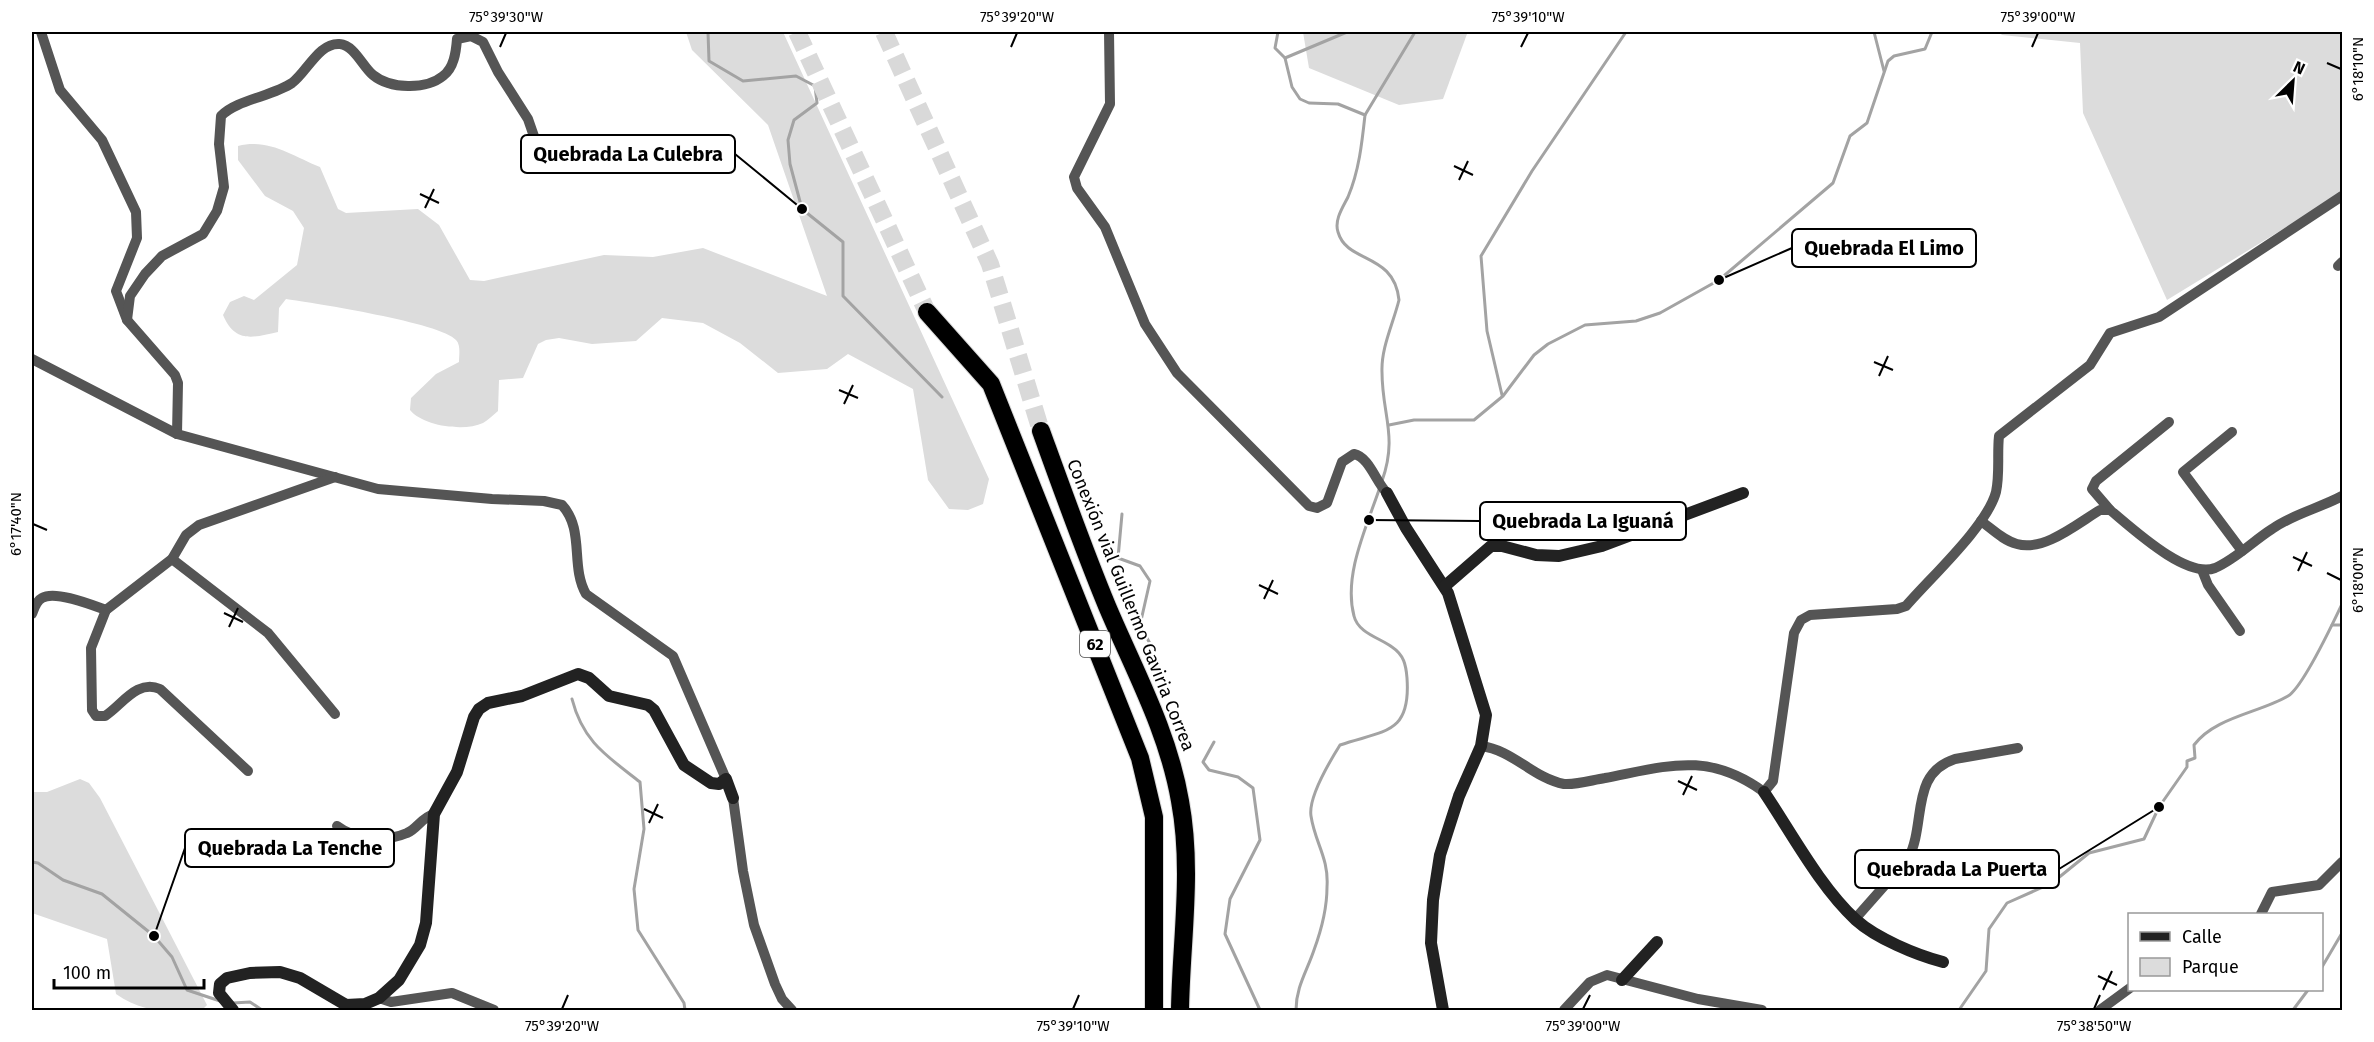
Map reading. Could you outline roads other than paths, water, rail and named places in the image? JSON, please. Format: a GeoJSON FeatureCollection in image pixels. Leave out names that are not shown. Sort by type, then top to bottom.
{"type":"FeatureCollection","features":[{"type":"Feature","properties":{"kind":"highway","name":"62"},"geometry":{"type":"LineString","coordinates":[[927,312],[992,384],[1140,758],[1154,818],[1154,1011]]}},
{"type":"Feature","properties":{"kind":"highway","name":"Conexión vial Guillermo Gaviria Correa"},"geometry":{"type":"LineString","coordinates":[[1041,431],[1102,594],[1155,714],[1170,756],[1181,803],[1185,846],[1180,1011]]}},
{"type":"Feature","properties":{"kind":"street"},"geometry":{"type":"LineString","coordinates":[[41,32],[60,90],[102,140],[136,212],[137,238],[116,291],[128,320],[175,375],[178,383],[177,434]]}},
{"type":"Feature","properties":{"kind":"street"},"geometry":{"type":"LineString","coordinates":[[1110,32],[1110,104],[1074,177],[1077,188],[1105,227],[1145,324],[1184,382],[1309,507],[1317,508],[1327,503],[1342,462],[1350,455],[1363,458],[1377,484],[1387,493],[1406,528],[1445,586],[1454,604],[1482,697],[1486,722],[1481,746],[1448,827],[1440,855],[1433,900],[1431,943],[1443,1011]]}},
{"type":"Feature","properties":{"kind":"street"},"geometry":{"type":"LineString","coordinates":[[128,320],[130,296],[145,274],[162,256],[203,234],[217,211],[224,187],[219,144],[221,116],[292,83],[327,46],[340,44],[347,46],[374,76],[406,86],[433,82],[444,76],[455,57],[457,39],[471,36],[483,42],[489,50],[498,72],[528,119],[537,145]]}},
{"type":"Feature","properties":{"kind":"street"},"geometry":{"type":"LineString","coordinates":[[1764,792],[1773,781],[1794,633],[1801,620],[1810,615],[1897,609],[1906,606],[1981,521],[1996,490],[1999,435],[2090,365],[2110,333],[2159,317],[2343,195]]}},
{"type":"Feature","properties":{"kind":"street"},"geometry":{"type":"LineString","coordinates":[[32,359],[177,434],[378,489],[544,501],[562,505],[573,523],[581,582],[586,594],[673,656],[733,798],[746,893],[754,925],[775,984],[782,999],[792,1011]]}},
{"type":"Feature","properties":{"kind":"street"},"geometry":{"type":"LineString","coordinates":[[2169,422],[2096,481],[2092,489],[2110,510],[2171,556],[2202,570],[2216,567],[2282,522],[2343,496]]}},
{"type":"Feature","properties":{"kind":"street"},"geometry":{"type":"LineString","coordinates":[[2232,432],[2183,472],[2242,551]]}},
{"type":"Feature","properties":{"kind":"street"},"geometry":{"type":"LineString","coordinates":[[248,771],[160,689],[153,686],[146,686],[128,696],[105,716],[96,716],[92,710],[91,648],[106,610],[172,559],[186,535],[199,525],[335,477]]}},
{"type":"Feature","properties":{"kind":"street"},"geometry":{"type":"LineString","coordinates":[[1445,586],[1491,546],[1502,546],[1536,555],[1559,556],[1602,546],[1743,493]]}},
{"type":"Feature","properties":{"kind":"street"},"geometry":{"type":"LineString","coordinates":[[1981,521],[2011,542],[2019,545],[2037,545],[2100,510],[2110,510]]}},
{"type":"Feature","properties":{"kind":"street"},"geometry":{"type":"LineString","coordinates":[[172,559],[268,633],[335,714]]}},
{"type":"Feature","properties":{"kind":"street"},"geometry":{"type":"LineString","coordinates":[[2202,570],[2208,585],[2240,631]]}},
{"type":"Feature","properties":{"kind":"street"},"geometry":{"type":"LineString","coordinates":[[32,614],[42,597],[55,596],[106,610]]}},
{"type":"Feature","properties":{"kind":"street"},"geometry":{"type":"LineString","coordinates":[[233,1011],[219,993],[220,984],[227,978],[267,971],[300,978],[346,1005],[364,1004],[379,998],[399,980],[420,945],[430,891],[431,826],[434,814],[457,772],[479,709],[488,703],[522,696],[578,674],[589,678],[609,696],[648,705],[654,710],[684,765],[711,783],[719,784],[726,779]]}},
{"type":"Feature","properties":{"kind":"street"},"geometry":{"type":"LineString","coordinates":[[1481,746],[1501,749],[1550,780],[1564,784],[1674,766],[1704,765],[1738,774],[1764,792],[1815,868],[1855,919],[1913,954],[1943,962]]}},
{"type":"Feature","properties":{"kind":"street"},"geometry":{"type":"LineString","coordinates":[[1855,919],[1908,858],[1917,839],[1923,787],[1929,775],[1945,762],[2018,748]]}},
{"type":"Feature","properties":{"kind":"street"},"geometry":{"type":"LineString","coordinates":[[337,826],[348,834],[380,838],[408,833],[426,816],[434,814]]}},
{"type":"Feature","properties":{"kind":"street"},"geometry":{"type":"LineString","coordinates":[[2262,913],[2272,892],[2319,885],[2343,862]]}},
{"type":"Feature","properties":{"kind":"street"},"geometry":{"type":"LineString","coordinates":[[1622,980],[1657,942]]}},
{"type":"Feature","properties":{"kind":"street"},"geometry":{"type":"LineString","coordinates":[[1564,1011],[1596,978],[1607,975],[1698,999],[1762,1011]]}},
{"type":"Feature","properties":{"kind":"street"},"geometry":{"type":"LineString","coordinates":[[2100,1011],[2128,990]]}},
{"type":"Feature","properties":{"kind":"street"},"geometry":{"type":"LineString","coordinates":[[379,998],[391,1002],[452,993],[494,1011]]}},
{"type":"Feature","properties":{"kind":"waterway"},"geometry":{"type":"LineString","coordinates":[[708,32],[709,61],[743,81],[796,76],[815,86],[817,103],[794,120],[788,140],[790,164],[802,209],[843,242],[843,296],[942,397]]}},
{"type":"Feature","properties":{"kind":"waterway"},"geometry":{"type":"LineString","coordinates":[[1278,32],[1275,48],[1285,58],[1292,87],[1300,99],[1309,103],[1338,104],[1365,115],[1357,167],[1352,187],[1338,218],[1337,227],[1343,242],[1389,274],[1399,300],[1382,363],[1389,438],[1387,465],[1382,481]]}},
{"type":"Feature","properties":{"kind":"waterway"},"geometry":{"type":"LineString","coordinates":[[1285,58],[1347,32]]}},
{"type":"Feature","properties":{"kind":"waterway"},"geometry":{"type":"LineString","coordinates":[[1365,115],[1415,32]]}},
{"type":"Feature","properties":{"kind":"waterway"},"geometry":{"type":"LineString","coordinates":[[1502,395],[1487,331],[1481,256],[1532,171],[1626,32]]}},
{"type":"Feature","properties":{"kind":"waterway"},"geometry":{"type":"LineString","coordinates":[[1874,32],[1884,71]]}},
{"type":"Feature","properties":{"kind":"waterway"},"geometry":{"type":"LineString","coordinates":[[1389,425],[1414,420],[1474,420],[1503,396],[1534,355],[1548,344],[1585,325],[1636,321],[1660,313],[1719,280],[1833,183],[1850,136],[1867,123],[1888,61],[1894,56],[1925,49],[1932,32]]}},
{"type":"Feature","properties":{"kind":"waterway"},"geometry":{"type":"LineString","coordinates":[[1296,1010],[1300,986],[1321,927],[1327,895],[1326,867],[1311,816],[1316,789],[1340,745],[1392,727],[1399,720],[1407,697],[1407,673],[1402,657],[1392,647],[1360,627],[1356,622],[1351,600],[1358,551],[1380,487]]}},
{"type":"Feature","properties":{"kind":"waterway"},"geometry":{"type":"LineString","coordinates":[[1122,514],[1118,558],[1140,566],[1150,581],[1140,625],[1154,651]]}},
{"type":"Feature","properties":{"kind":"waterway"},"geometry":{"type":"LineString","coordinates":[[1959,1010],[1986,971],[1989,929],[2007,903],[2052,883],[2089,853],[2144,839],[2159,807],[2187,767],[2187,761],[2195,758],[2194,745],[2213,728],[2288,696],[2302,680],[2342,604]]}},
{"type":"Feature","properties":{"kind":"waterway"},"geometry":{"type":"LineString","coordinates":[[2332,625],[2342,625]]}},
{"type":"Feature","properties":{"kind":"waterway"},"geometry":{"type":"LineString","coordinates":[[572,699],[583,726],[598,747],[640,782],[644,829],[634,889],[638,930],[684,1003],[685,1010]]}},
{"type":"Feature","properties":{"kind":"waterway"},"geometry":{"type":"LineString","coordinates":[[1214,742],[1203,762],[1209,770],[1238,777],[1253,788],[1260,840],[1230,899],[1225,934],[1260,1010]]}},
{"type":"Feature","properties":{"kind":"waterway"},"geometry":{"type":"LineString","coordinates":[[32,862],[38,863],[63,880],[102,894],[154,936],[172,957],[187,990],[220,1001]]}},
{"type":"Feature","properties":{"kind":"waterway"},"geometry":{"type":"LineString","coordinates":[[2323,965],[2342,933]]}},
{"type":"Feature","properties":{"kind":"waterway"},"geometry":{"type":"LineString","coordinates":[[2293,1010],[2307,991]]}},
{"type":"Feature","properties":{"kind":"waterway"},"geometry":{"type":"LineString","coordinates":[[233,1003],[250,1002],[262,1010]]}},
{"type":"Feature","properties":{"kind":"tunnel"},"geometry":{"type":"LineString","coordinates":[[797,32],[927,312]]}},
{"type":"Feature","properties":{"kind":"tunnel"},"geometry":{"type":"LineString","coordinates":[[884,32],[990,264],[1041,431]]}},
{"type":"Feature","properties":{"kind":"place","name":"Quebrada La Culebra"},"geometry":{"type":"Point","coordinates":[802,209]}},
{"type":"Feature","properties":{"kind":"place","name":"Quebrada El Limo"},"geometry":{"type":"Point","coordinates":[1719,280]}},
{"type":"Feature","properties":{"kind":"place","name":"Quebrada La Iguaná"},"geometry":{"type":"Point","coordinates":[1369,520]}},
{"type":"Feature","properties":{"kind":"place","name":"Quebrada La Puerta"},"geometry":{"type":"Point","coordinates":[2159,807]}},
{"type":"Feature","properties":{"kind":"place","name":"Quebrada La Tenche"},"geometry":{"type":"Point","coordinates":[154,936]}}]}
